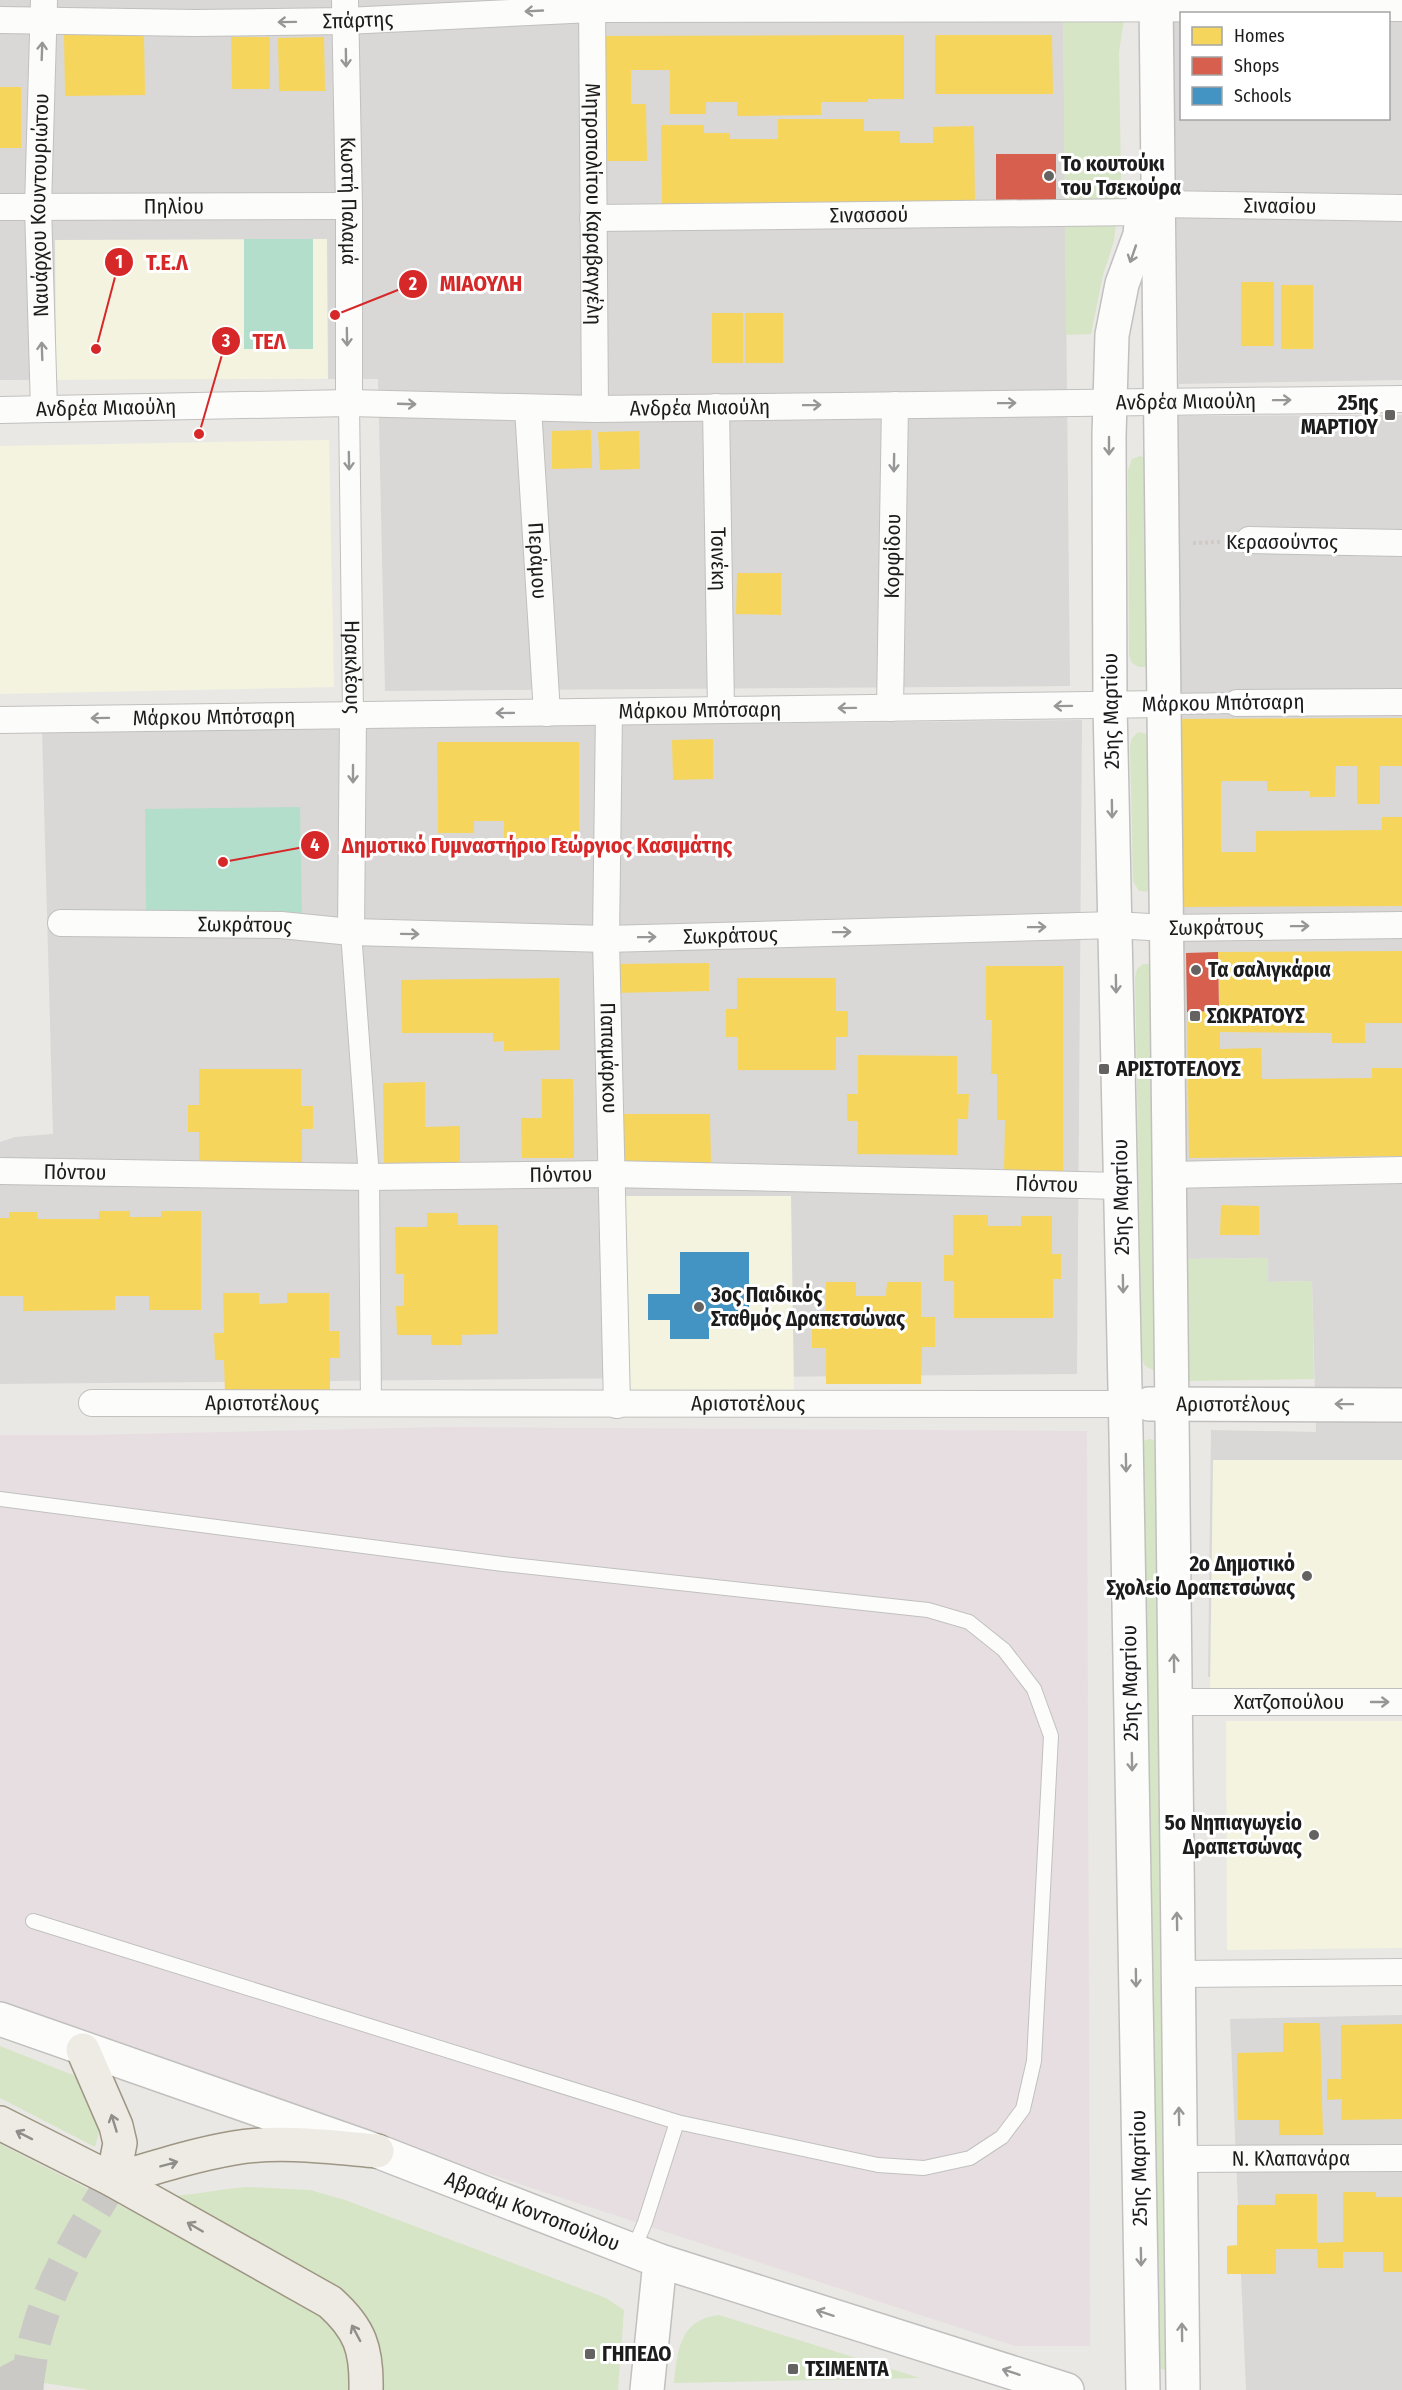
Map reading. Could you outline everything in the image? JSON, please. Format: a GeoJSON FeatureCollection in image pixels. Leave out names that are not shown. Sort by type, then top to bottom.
{"type":"FeatureCollection","features":[{"type":"Feature","properties":{"kind":"main road"},"geometry":{"type":"LineString","coordinates":[[83,2049],[116,2126],[120,2143],[113,2180]]}},
{"type":"Feature","properties":{"kind":"main road"},"geometry":{"type":"LineString","coordinates":[[0,2123],[113,2180],[330,2302],[347,2317],[359,2337],[366,2365],[366,2390]]}},
{"type":"Feature","properties":{"kind":"main road"},"geometry":{"type":"LineString","coordinates":[[113,2180],[235,2148],[301,2145],[377,2151]]}},
{"type":"Feature","properties":{"kind":"street","name":"Σπάρτης"},"geometry":{"type":"LineString","coordinates":[[0,20],[44,10],[195,23],[345,10],[592,4],[1402,8]]}},
{"type":"Feature","properties":{"kind":"street","name":"Μητροπολίτου Καραβαγγέλη"},"geometry":{"type":"LineString","coordinates":[[592,4],[595,409]]}},
{"type":"Feature","properties":{"kind":"street","name":"25ης Μαρτίου"},"geometry":{"type":"LineString","coordinates":[[1156,5],[1144,54],[1160,402],[1183,2390]]}},
{"type":"Feature","properties":{"kind":"street","name":"Ναυάρχου Κουντουριώτου"},"geometry":{"type":"LineString","coordinates":[[44,10],[38,207],[44,409]]}},
{"type":"Feature","properties":{"kind":"street","name":"Κωστή Παλαμά"},"geometry":{"type":"LineString","coordinates":[[345,10],[349,206],[349,403]]}},
{"type":"Feature","properties":{"kind":"street","name":"Πηλίου"},"geometry":{"type":"LineString","coordinates":[[0,207],[349,206]]}},
{"type":"Feature","properties":{"kind":"street","name":"25ης Μαρτίου"},"geometry":{"type":"LineString","coordinates":[[1143,2390],[1110,705],[1109,403],[1112,335],[1117,307],[1122,284],[1151,208]]}},
{"type":"Feature","properties":{"kind":"street","name":"Σινασσού"},"geometry":{"type":"LineString","coordinates":[[593,218],[1151,208]]}},
{"type":"Feature","properties":{"kind":"street","name":"Σινασίου"},"geometry":{"type":"LineString","coordinates":[[1151,208],[1402,208]]}},
{"type":"Feature","properties":{"kind":"street","name":"Ανδρέα Μιαούλη"},"geometry":{"type":"LineString","coordinates":[[0,410],[349,403],[595,409],[1078,401],[1109,403],[1402,399]]}},
{"type":"Feature","properties":{"kind":"street","name":"Ηρακλέους"},"geometry":{"type":"LineString","coordinates":[[349,403],[353,715],[351,932]]}},
{"type":"Feature","properties":{"kind":"street","name":"Κορφίδου"},"geometry":{"type":"LineString","coordinates":[[890,708],[895,405]]}},
{"type":"Feature","properties":{"kind":"street","name":"Τσινέκη"},"geometry":{"type":"LineString","coordinates":[[716,407],[721,710]]}},
{"type":"Feature","properties":{"kind":"street","name":"Περάμου"},"geometry":{"type":"LineString","coordinates":[[528,408],[547,713]]}},
{"type":"Feature","properties":{"kind":"street","name":"Κερασούντος"},"geometry":{"type":"LineString","coordinates":[[1249,540],[1402,543]]}},
{"type":"Feature","properties":{"kind":"street","name":"Μάρκου Μπότσαρη"},"geometry":{"type":"LineString","coordinates":[[0,720],[1402,702]]}},
{"type":"Feature","properties":{"kind":"street","name":"Παπαμάρκου"},"geometry":{"type":"LineString","coordinates":[[609,712],[606,939],[616,1405]]}},
{"type":"Feature","properties":{"kind":"street","name":"Σωκράτους"},"geometry":{"type":"LineString","coordinates":[[61,923],[281,925],[351,932],[606,939],[1115,926],[1166,928],[1402,925]]}},
{"type":"Feature","properties":{"kind":"street"},"geometry":{"type":"LineString","coordinates":[[351,932],[369,1177],[371,1404]]}},
{"type":"Feature","properties":{"kind":"street"},"geometry":{"type":"LineString","coordinates":[[1169,1175],[1402,1170]]}},
{"type":"Feature","properties":{"kind":"street","name":"Πόντου"},"geometry":{"type":"LineString","coordinates":[[0,1171],[369,1177],[610,1174],[1121,1186]]}},
{"type":"Feature","properties":{"kind":"street","name":"Αριστοτέλους"},"geometry":{"type":"LineString","coordinates":[[92,1403],[1402,1405]]}},
{"type":"Feature","properties":{"kind":"street","name":"Χατζοπούλου"},"geometry":{"type":"LineString","coordinates":[[1175,1702],[1402,1702]]}},
{"type":"Feature","properties":{"kind":"street"},"geometry":{"type":"LineString","coordinates":[[1178,1974],[1402,1972]]}},
{"type":"Feature","properties":{"kind":"street","name":"Αβραάμ Κοντοπούλου"},"geometry":{"type":"LineString","coordinates":[[0,2019],[377,2151],[647,2256],[1066,2390]]}},
{"type":"Feature","properties":{"kind":"street","name":"Ν. Κλαπανάρα"},"geometry":{"type":"LineString","coordinates":[[1180,2159],[1402,2158]]}},
{"type":"Feature","properties":{"kind":"street"},"geometry":{"type":"LineString","coordinates":[[647,2256],[647,2390]]}},
{"type":"Feature","properties":{"kind":"lane"},"geometry":{"type":"LineString","coordinates":[[0,1499],[503,1564],[928,1610],[969,1622],[1004,1650],[1034,1689],[1051,1736],[1034,2061],[1023,2109],[1002,2137],[970,2158],[924,2168],[878,2165],[677,2122],[33,1921]]}},
{"type":"Feature","properties":{"kind":"lane"},"geometry":{"type":"LineString","coordinates":[[647,2256],[645,2222],[677,2122]]}},
{"type":"Feature","properties":{"kind":"path","name":"Κερασούντος"},"geometry":{"type":"LineString","coordinates":[[1162,544],[1249,540]]}},
{"type":"Feature","properties":{"kind":"shaded area"},"geometry":{"type":"Polygon","coordinates":[[[0,0],[1063,0],[1070,686],[385,691],[378,379],[0,380],[0,0]]]}},
{"type":"Feature","properties":{"kind":"shaded area"},"geometry":{"type":"Polygon","coordinates":[[[1173,0],[1402,0],[1402,380],[1179,384],[1173,0]]]}},
{"type":"Feature","properties":{"kind":"shaded area"},"geometry":{"type":"Polygon","coordinates":[[[595,161],[661,161],[662,208],[596,209],[595,161]]]}},
{"type":"Feature","properties":{"kind":"shaded area"},"geometry":{"type":"Polygon","coordinates":[[[327,239],[328,379],[56,380],[55,240],[327,239]]]}},
{"type":"Feature","properties":{"kind":"shaded area"},"geometry":{"type":"Polygon","coordinates":[[[1402,415],[1402,1677],[1208,1677],[1211,1430],[1316,1432],[1312,1281],[1268,1282],[1267,1258],[1186,1259],[1177,416],[1402,415]]]}},
{"type":"Feature","properties":{"kind":"shaded area"},"geometry":{"type":"Polygon","coordinates":[[[329,440],[334,687],[0,694],[0,446],[329,440]]]}},
{"type":"Feature","properties":{"kind":"shaded area"},"geometry":{"type":"Polygon","coordinates":[[[1082,720],[1077,1374],[0,1384],[0,1142],[15,1137],[53,1134],[42,731],[1082,720]]]}},
{"type":"Feature","properties":{"kind":"shaded area"},"geometry":{"type":"Polygon","coordinates":[[[625,1196],[791,1196],[794,1390],[626,1390],[625,1196]]]}},
{"type":"Feature","properties":{"kind":"shaded area"},"geometry":{"type":"Polygon","coordinates":[[[445,1427],[1087,1431],[1090,2346],[1015,2346],[428,2154],[0,2005],[0,1435],[445,1427]]]}},
{"type":"Feature","properties":{"kind":"shaded area","name":"2ο Δημοτικό Σχολείο Δραπετσώνας"},"geometry":{"type":"Polygon","coordinates":[[[1213,1460],[1402,1460],[1402,1693],[1210,1693],[1213,1460]]]}},
{"type":"Feature","properties":{"kind":"shaded area","name":"5ο Νηπιαγωγείο Δραπετσώνας"},"geometry":{"type":"Polygon","coordinates":[[[1226,1721],[1402,1721],[1402,1948],[1227,1950],[1226,1721]]]}},
{"type":"Feature","properties":{"kind":"shaded area"},"geometry":{"type":"Polygon","coordinates":[[[1402,2015],[1402,2390],[1246,2390],[1230,2019],[1402,2015]]]}},
{"type":"Feature","properties":{"kind":"green space"},"geometry":{"type":"Polygon","coordinates":[[[1063,0],[1127,0],[1119,52],[1121,179],[1114,241],[1103,275],[1091,334],[1066,335],[1063,0]]]}},
{"type":"Feature","properties":{"kind":"green space"},"geometry":{"type":"Polygon","coordinates":[[[244,239],[313,239],[313,349],[244,349],[244,239]]]}},
{"type":"Feature","properties":{"kind":"green space"},"geometry":{"type":"Polygon","coordinates":[[[1140,456],[1148,459],[1147,667],[1139,667],[1132,663],[1129,655],[1128,470],[1132,459],[1140,456]]]}},
{"type":"Feature","properties":{"kind":"green space"},"geometry":{"type":"Polygon","coordinates":[[[1138,732],[1151,735],[1151,892],[1139,891],[1133,881],[1130,746],[1132,738],[1138,732]]]}},
{"type":"Feature","properties":{"kind":"green space"},"geometry":{"type":"Polygon","coordinates":[[[300,807],[302,916],[146,918],[145,809],[300,807]]]}},
{"type":"Feature","properties":{"kind":"green space"},"geometry":{"type":"Polygon","coordinates":[[[1143,964],[1152,964],[1155,1371],[1145,1366],[1142,1358],[1135,977],[1137,969],[1143,964]]]}},
{"type":"Feature","properties":{"kind":"green space"},"geometry":{"type":"Polygon","coordinates":[[[1268,1258],[1268,1282],[1312,1281],[1314,1379],[1188,1381],[1186,1259],[1268,1258]]]}},
{"type":"Feature","properties":{"kind":"green space"},"geometry":{"type":"Polygon","coordinates":[[[1150,1439],[1158,1441],[1170,2370],[1158,2369],[1142,1441],[1150,1439]]]}},
{"type":"Feature","properties":{"kind":"green space"},"geometry":{"type":"Polygon","coordinates":[[[0,2046],[78,2077],[99,2115],[99,2132],[95,2147],[0,2098],[0,2046]]]}},
{"type":"Feature","properties":{"kind":"green space"},"geometry":{"type":"Polygon","coordinates":[[[0,2144],[296,2295],[344,2331],[353,2380],[349,2390],[89,2390],[0,2376],[0,2144]]]}},
{"type":"Feature","properties":{"kind":"green space"},"geometry":{"type":"Polygon","coordinates":[[[247,2187],[310,2190],[345,2200],[606,2298],[624,2310],[618,2390],[380,2390],[374,2348],[163,2196],[247,2187]]]}},
{"type":"Feature","properties":{"kind":"green space"},"geometry":{"type":"Polygon","coordinates":[[[719,2315],[920,2378],[674,2383],[680,2347],[687,2331],[703,2319],[719,2315]]]}},
{"type":"Feature","properties":{"kind":"building: Homes"},"geometry":{"type":"Polygon","coordinates":[[[144,33],[145,95],[65,96],[64,34],[144,33]]]}},
{"type":"Feature","properties":{"kind":"building: Homes"},"geometry":{"type":"Polygon","coordinates":[[[904,35],[904,99],[821,102],[821,115],[737,116],[737,102],[706,102],[706,114],[670,114],[670,70],[631,70],[631,104],[646,104],[647,161],[595,161],[595,36],[904,35]]]}},
{"type":"Feature","properties":{"kind":"building: Homes"},"geometry":{"type":"Polygon","coordinates":[[[935,35],[1052,35],[1053,94],[935,94],[935,35]]]}},
{"type":"Feature","properties":{"kind":"building: Homes"},"geometry":{"type":"Polygon","coordinates":[[[231,37],[270,37],[270,89],[232,89],[231,37]]]}},
{"type":"Feature","properties":{"kind":"building: Homes"},"geometry":{"type":"Polygon","coordinates":[[[324,37],[325,91],[279,91],[278,38],[324,37]]]}},
{"type":"Feature","properties":{"kind":"building: Homes"},"geometry":{"type":"Polygon","coordinates":[[[0,87],[21,87],[21,148],[0,148],[0,87]]]}},
{"type":"Feature","properties":{"kind":"building: Homes"},"geometry":{"type":"Polygon","coordinates":[[[778,119],[864,119],[864,131],[900,131],[900,143],[933,143],[933,127],[974,126],[975,206],[662,208],[661,125],[704,125],[704,133],[730,133],[730,139],[778,139],[778,119]]]}},
{"type":"Feature","properties":{"kind":"building: Homes"},"geometry":{"type":"Polygon","coordinates":[[[1241,282],[1274,282],[1274,346],[1241,346],[1241,282]]]}},
{"type":"Feature","properties":{"kind":"building: Homes"},"geometry":{"type":"Polygon","coordinates":[[[1281,285],[1313,285],[1313,349],[1281,349],[1281,285]]]}},
{"type":"Feature","properties":{"kind":"building: Homes"},"geometry":{"type":"Polygon","coordinates":[[[712,313],[743,313],[743,363],[712,363],[712,313]]]}},
{"type":"Feature","properties":{"kind":"building: Homes"},"geometry":{"type":"Polygon","coordinates":[[[745,313],[783,313],[783,363],[745,363],[745,313]]]}},
{"type":"Feature","properties":{"kind":"building: Homes"},"geometry":{"type":"Polygon","coordinates":[[[591,430],[592,468],[552,469],[552,431],[591,430]]]}},
{"type":"Feature","properties":{"kind":"building: Homes"},"geometry":{"type":"Polygon","coordinates":[[[639,431],[640,469],[600,470],[598,432],[639,431]]]}},
{"type":"Feature","properties":{"kind":"building: Homes"},"geometry":{"type":"Polygon","coordinates":[[[737,573],[781,573],[781,615],[736,614],[737,573]]]}},
{"type":"Feature","properties":{"kind":"building: Homes"},"geometry":{"type":"Polygon","coordinates":[[[1402,718],[1402,766],[1380,766],[1380,804],[1357,804],[1357,766],[1336,766],[1335,797],[1310,797],[1310,791],[1267,791],[1267,781],[1221,781],[1221,852],[1256,852],[1256,831],[1382,830],[1382,817],[1402,817],[1402,906],[1180,907],[1179,719],[1402,718]]]}},
{"type":"Feature","properties":{"kind":"building: Homes"},"geometry":{"type":"Polygon","coordinates":[[[713,739],[713,779],[673,780],[672,740],[713,739]]]}},
{"type":"Feature","properties":{"kind":"building: Homes"},"geometry":{"type":"Polygon","coordinates":[[[437,742],[579,742],[579,838],[504,838],[504,821],[474,821],[474,833],[438,833],[437,742]]]}},
{"type":"Feature","properties":{"kind":"building: Homes"},"geometry":{"type":"Polygon","coordinates":[[[1402,951],[1402,1023],[1365,1023],[1365,1043],[1332,1043],[1332,1033],[1220,1032],[1220,1049],[1261,1048],[1262,1079],[1372,1078],[1372,1068],[1402,1068],[1402,1156],[1189,1158],[1187,1012],[1219,1011],[1218,952],[1402,951]]]}},
{"type":"Feature","properties":{"kind":"building: Homes"},"geometry":{"type":"Polygon","coordinates":[[[709,963],[709,991],[613,993],[613,964],[709,963]]]}},
{"type":"Feature","properties":{"kind":"building: Homes"},"geometry":{"type":"Polygon","coordinates":[[[986,966],[1063,966],[1063,1171],[1004,1171],[1005,1120],[997,1120],[997,1074],[991,1074],[992,1020],[986,1020],[986,966]]]}},
{"type":"Feature","properties":{"kind":"building: Homes"},"geometry":{"type":"Polygon","coordinates":[[[559,978],[560,1050],[504,1051],[504,1041],[493,1042],[493,1033],[402,1033],[401,980],[559,978]]]}},
{"type":"Feature","properties":{"kind":"building: Homes"},"geometry":{"type":"Polygon","coordinates":[[[737,978],[836,978],[836,1011],[848,1011],[848,1037],[836,1037],[836,1070],[738,1070],[738,1037],[726,1037],[726,1009],[737,1009],[737,978]]]}},
{"type":"Feature","properties":{"kind":"building: Homes"},"geometry":{"type":"Polygon","coordinates":[[[858,1055],[957,1056],[957,1094],[969,1094],[968,1119],[958,1119],[957,1155],[857,1154],[858,1121],[847,1121],[847,1094],[858,1094],[858,1055]]]}},
{"type":"Feature","properties":{"kind":"building: Homes"},"geometry":{"type":"Polygon","coordinates":[[[199,1069],[301,1069],[301,1106],[313,1106],[313,1129],[302,1129],[302,1172],[199,1172],[199,1132],[188,1132],[188,1105],[199,1105],[199,1069]]]}},
{"type":"Feature","properties":{"kind":"building: Homes"},"geometry":{"type":"Polygon","coordinates":[[[542,1079],[573,1079],[574,1158],[522,1158],[521,1118],[542,1118],[542,1079]]]}},
{"type":"Feature","properties":{"kind":"building: Homes"},"geometry":{"type":"Polygon","coordinates":[[[425,1082],[425,1127],[460,1126],[460,1162],[384,1163],[383,1083],[425,1082]]]}},
{"type":"Feature","properties":{"kind":"building: Homes"},"geometry":{"type":"Polygon","coordinates":[[[617,1114],[710,1114],[711,1164],[617,1165],[617,1114]]]}},
{"type":"Feature","properties":{"kind":"building: Homes"},"geometry":{"type":"Polygon","coordinates":[[[1221,1205],[1259,1206],[1259,1235],[1220,1235],[1221,1205]]]}},
{"type":"Feature","properties":{"kind":"building: Homes"},"geometry":{"type":"Polygon","coordinates":[[[99,1211],[130,1211],[130,1217],[161,1217],[161,1211],[201,1211],[201,1310],[149,1310],[149,1296],[115,1296],[115,1310],[23,1311],[23,1296],[0,1296],[0,1218],[9,1218],[9,1212],[37,1212],[37,1219],[99,1219],[99,1211]]]}},
{"type":"Feature","properties":{"kind":"building: Homes"},"geometry":{"type":"Polygon","coordinates":[[[427,1213],[458,1213],[458,1225],[498,1225],[498,1334],[462,1335],[462,1345],[431,1345],[431,1335],[397,1335],[396,1306],[404,1306],[404,1274],[396,1274],[395,1227],[427,1227],[427,1213]]]}},
{"type":"Feature","properties":{"kind":"building: Homes"},"geometry":{"type":"Polygon","coordinates":[[[953,1215],[988,1215],[988,1226],[1021,1226],[1021,1216],[1052,1216],[1052,1254],[1061,1254],[1061,1279],[1053,1279],[1053,1318],[954,1318],[954,1281],[944,1281],[944,1255],[953,1255],[953,1215]]]}},
{"type":"Feature","properties":{"kind":"building: Homes"},"geometry":{"type":"Polygon","coordinates":[[[826,1282],[856,1282],[856,1296],[886,1296],[887,1282],[921,1282],[921,1317],[935,1317],[935,1347],[922,1347],[921,1384],[826,1384],[826,1348],[812,1348],[812,1319],[826,1319],[826,1282]]]}},
{"type":"Feature","properties":{"kind":"building: Homes"},"geometry":{"type":"Polygon","coordinates":[[[223,1293],[259,1293],[259,1304],[287,1303],[287,1293],[329,1293],[329,1331],[339,1331],[340,1358],[330,1358],[330,1395],[225,1396],[224,1360],[215,1360],[214,1333],[224,1333],[223,1293]]]}},
{"type":"Feature","properties":{"kind":"building: Homes"},"geometry":{"type":"Polygon","coordinates":[[[1283,2023],[1320,2023],[1323,2135],[1279,2135],[1279,2120],[1238,2120],[1237,2053],[1283,2052],[1283,2023]]]}},
{"type":"Feature","properties":{"kind":"building: Homes"},"geometry":{"type":"Polygon","coordinates":[[[1402,2024],[1402,2119],[1341,2120],[1342,2099],[1327,2100],[1327,2079],[1341,2079],[1341,2025],[1402,2024]]]}},
{"type":"Feature","properties":{"kind":"building: Homes"},"geometry":{"type":"Polygon","coordinates":[[[1343,2192],[1376,2192],[1376,2197],[1402,2197],[1402,2272],[1383,2272],[1383,2252],[1343,2252],[1343,2268],[1318,2268],[1317,2249],[1276,2249],[1276,2274],[1227,2274],[1227,2246],[1237,2245],[1237,2205],[1275,2205],[1275,2194],[1317,2194],[1317,2243],[1343,2242],[1343,2192]]]}},
{"type":"Feature","properties":{"kind":"building: Shops"},"geometry":{"type":"Polygon","coordinates":[[[996,154],[1056,154],[1056,204],[996,204],[996,154]]]}},
{"type":"Feature","properties":{"kind":"building: Shops"},"geometry":{"type":"Polygon","coordinates":[[[1218,952],[1219,1011],[1187,1012],[1186,953],[1218,952]]]}},
{"type":"Feature","properties":{"kind":"building: Schools","name":"3ος Παιδικός Σταθμός Δραπετσώνας"},"geometry":{"type":"Polygon","coordinates":[[[680,1252],[749,1252],[749,1326],[709,1326],[709,1339],[670,1339],[670,1320],[648,1320],[648,1294],[680,1294],[680,1252]]]}},
{"type":"Feature","properties":{"kind":"tunnel"},"geometry":{"type":"LineString","coordinates":[[27,2390],[37,2334],[53,2287],[75,2244],[113,2180]]}},
{"type":"Feature","properties":{"kind":"tunnel"},"geometry":{"type":"LineString","coordinates":[[0,2367],[12,2390]]}},
{"type":"Feature","properties":{"kind":"place","name":"Το κουτούκι του Τσεκούρα"},"geometry":{"type":"Point","coordinates":[1049,176]}},
{"type":"Feature","properties":{"kind":"place","name":"ΜΙΑΟΥΛΗ"},"geometry":{"type":"Point","coordinates":[335,315]}},
{"type":"Feature","properties":{"kind":"place","name":"Τ.Ε.Λ"},"geometry":{"type":"Point","coordinates":[96,349]}},
{"type":"Feature","properties":{"kind":"place","name":"25ης ΜΑΡΤΙΟΥ"},"geometry":{"type":"Point","coordinates":[1390,415]}},
{"type":"Feature","properties":{"kind":"place","name":"ΤΕΛ"},"geometry":{"type":"Point","coordinates":[199,434]}},
{"type":"Feature","properties":{"kind":"place","name":"Δημοτικό Γυμναστήριο Γεώργιος Κασιμάτης"},"geometry":{"type":"Point","coordinates":[223,862]}},
{"type":"Feature","properties":{"kind":"place","name":"Τα σαλιγκάρια"},"geometry":{"type":"Point","coordinates":[1196,970]}},
{"type":"Feature","properties":{"kind":"place","name":"ΣΩΚΡΑΤΟΥΣ"},"geometry":{"type":"Point","coordinates":[1195,1016]}},
{"type":"Feature","properties":{"kind":"place","name":"ΑΡΙΣΤΟΤΕΛΟΥΣ"},"geometry":{"type":"Point","coordinates":[1104,1069]}},
{"type":"Feature","properties":{"kind":"place","name":"3ος Παιδικός Σταθμός Δραπετσώνας"},"geometry":{"type":"Point","coordinates":[699,1307]}},
{"type":"Feature","properties":{"kind":"place","name":"2ο Δημοτικό Σχολείο Δραπετσώνας"},"geometry":{"type":"Point","coordinates":[1307,1576]}},
{"type":"Feature","properties":{"kind":"place","name":"5ο Νηπιαγωγείο Δραπετσώνας"},"geometry":{"type":"Point","coordinates":[1314,1835]}},
{"type":"Feature","properties":{"kind":"place","name":"ΓΗΠΕΔΟ"},"geometry":{"type":"Point","coordinates":[590,2354]}},
{"type":"Feature","properties":{"kind":"place","name":"ΤΣΙΜΕΝΤΑ"},"geometry":{"type":"Point","coordinates":[793,2369]}}]}
